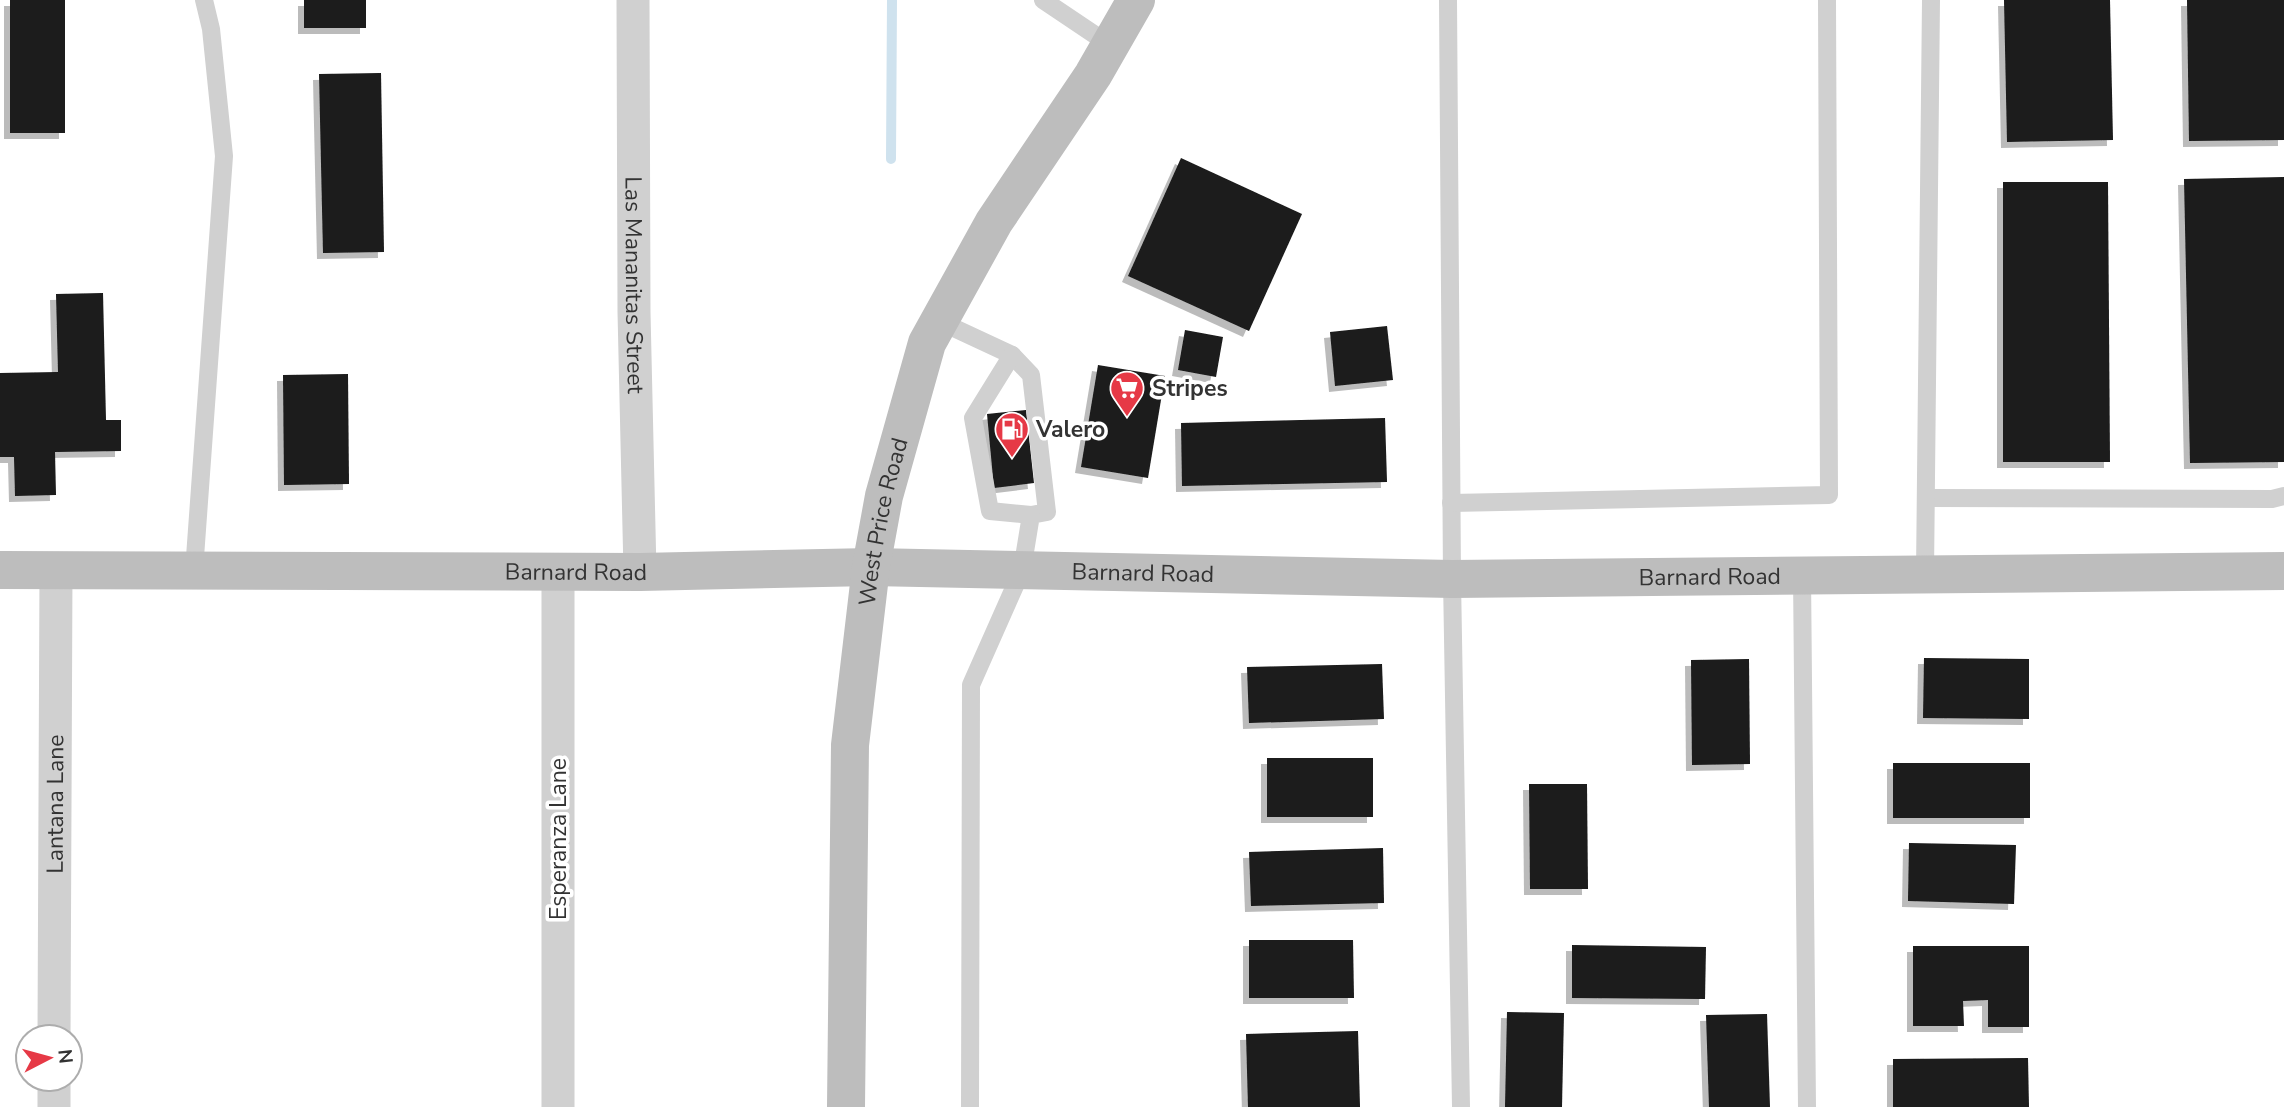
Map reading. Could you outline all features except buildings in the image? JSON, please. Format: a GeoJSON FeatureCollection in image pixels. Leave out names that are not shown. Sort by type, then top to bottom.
{"type":"FeatureCollection","features":[{"type":"Feature","properties":{"kind":"street","name":"Las Mananitas Street"},"geometry":{"type":"LineString","coordinates":[[633,0],[634,312],[640,572]]}},
{"type":"Feature","properties":{"kind":"street","name":"West Price Road"},"geometry":{"type":"LineString","coordinates":[[846,1107],[850,745],[871,567],[884,496],[927,343],[993,222],[1110,46],[1136,0]]}},
{"type":"Feature","properties":{"kind":"street","name":"Barnard Road"},"geometry":{"type":"LineString","coordinates":[[0,570],[640,572],[871,567],[1452,579],[2284,571]]}},
{"type":"Feature","properties":{"kind":"street","name":"Lantana Lane"},"geometry":{"type":"LineString","coordinates":[[54,1023],[55,570]]}},
{"type":"Feature","properties":{"kind":"street","name":"Esperanza Lane"},"geometry":{"type":"LineString","coordinates":[[558,571],[558,1107]]}},
{"type":"Feature","properties":{"kind":"lane"},"geometry":{"type":"LineString","coordinates":[[194,571],[224,156],[211,29],[204,0]]}},
{"type":"Feature","properties":{"kind":"lane"},"geometry":{"type":"LineString","coordinates":[[1042,0],[1110,46]]}},
{"type":"Feature","properties":{"kind":"lane"},"geometry":{"type":"LineString","coordinates":[[1448,0],[1451,503],[1461,1107]]}},
{"type":"Feature","properties":{"kind":"lane"},"geometry":{"type":"LineString","coordinates":[[1451,503],[1829,495],[1827,0]]}},
{"type":"Feature","properties":{"kind":"lane"},"geometry":{"type":"LineString","coordinates":[[1925,573],[1931,0]]}},
{"type":"Feature","properties":{"kind":"lane"},"geometry":{"type":"LineString","coordinates":[[939,321],[1012,355],[1031,375],[1047,512],[1031,515],[990,511],[973,418],[1012,355]]}},
{"type":"Feature","properties":{"kind":"lane"},"geometry":{"type":"LineString","coordinates":[[1926,498],[2272,499],[2284,496]]}},
{"type":"Feature","properties":{"kind":"lane"},"geometry":{"type":"LineString","coordinates":[[970,1107],[971,685],[1023,570],[1031,515]]}},
{"type":"Feature","properties":{"kind":"lane"},"geometry":{"type":"LineString","coordinates":[[1802,574],[1807,1107]]}},
{"type":"Feature","properties":{"kind":"waterway"},"geometry":{"type":"LineString","coordinates":[[891,159],[892,0]]}},
{"type":"Feature","properties":{"kind":"place","name":"Stripes"},"geometry":{"type":"Point","coordinates":[1127,418]}},
{"type":"Feature","properties":{"kind":"place","name":"Valero"},"geometry":{"type":"Point","coordinates":[1012,459]}}]}
